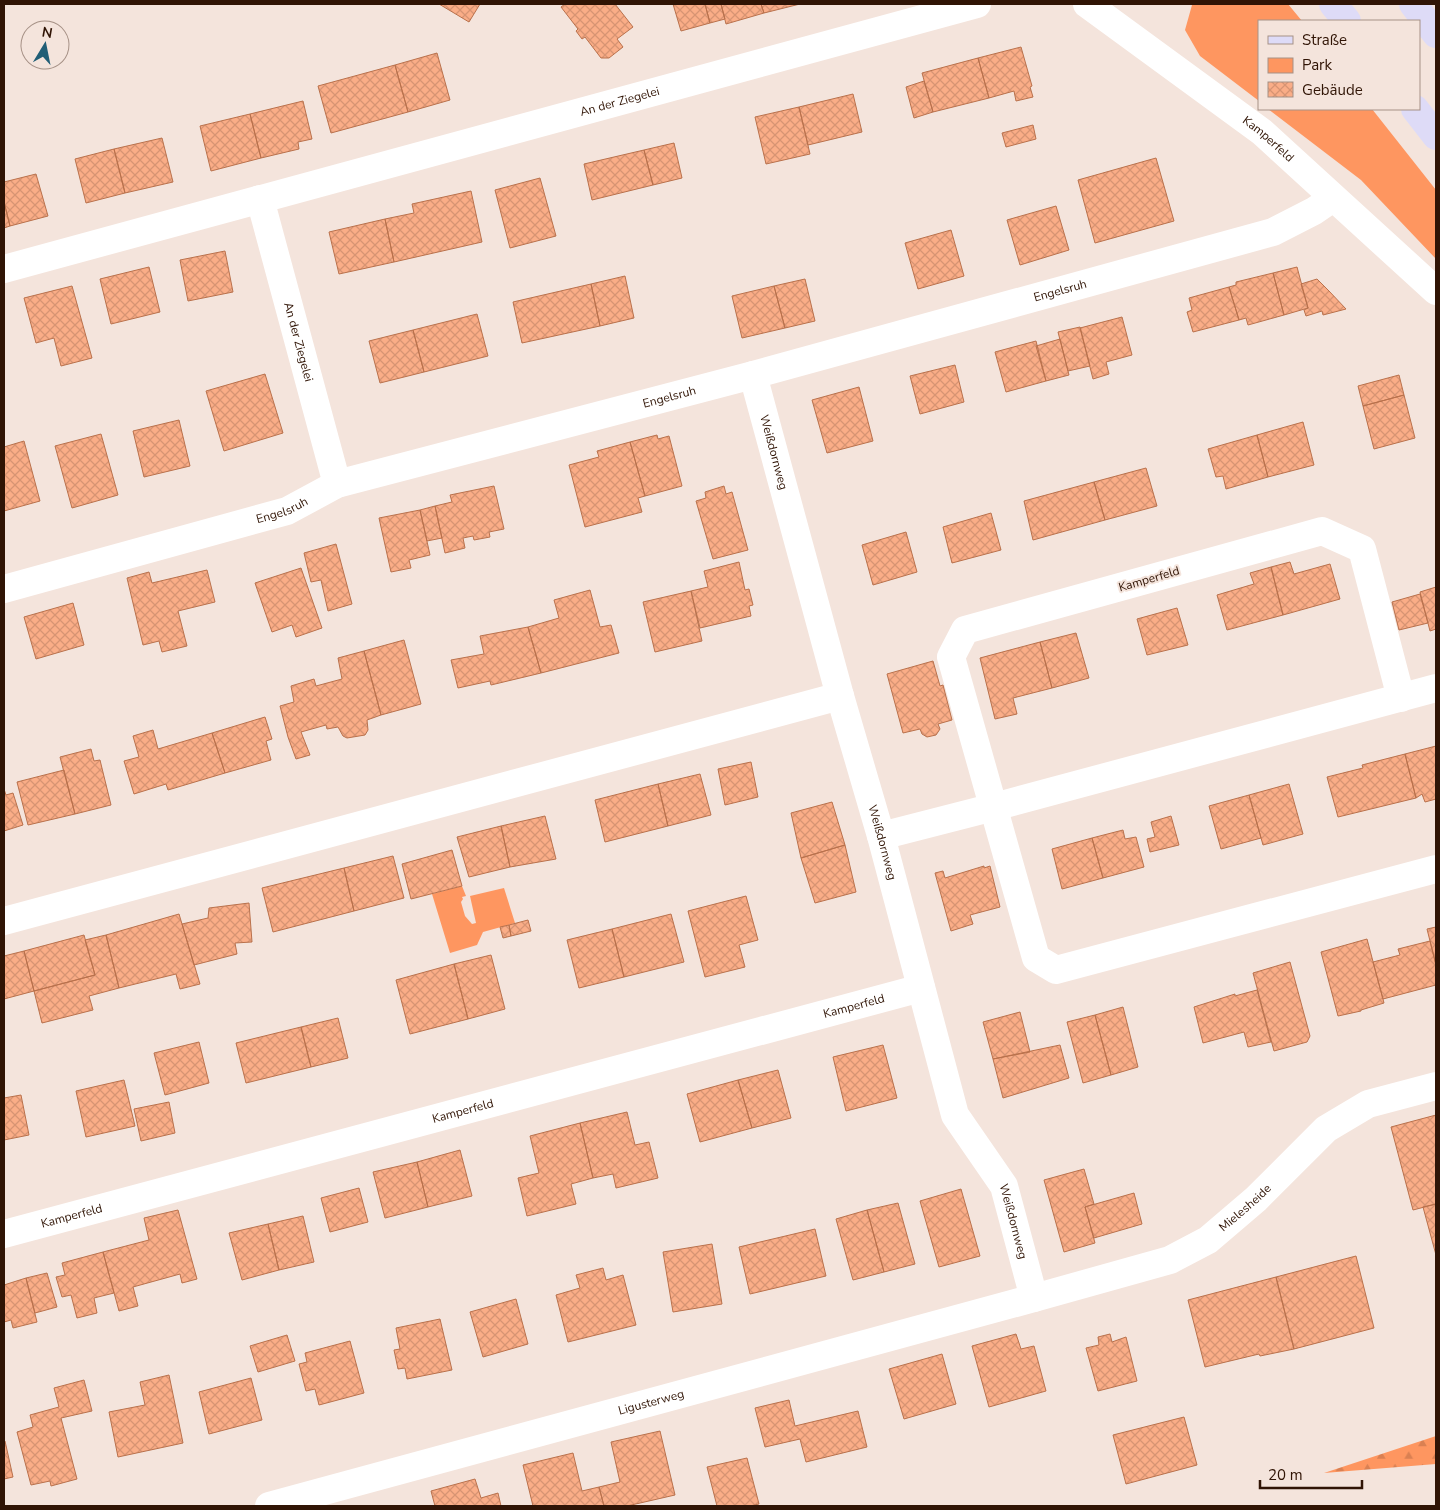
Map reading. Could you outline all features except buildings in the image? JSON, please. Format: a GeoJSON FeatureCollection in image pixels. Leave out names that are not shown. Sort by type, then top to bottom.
{"type":"FeatureCollection","features":[{"type":"Feature","properties":{"kind":"main road"},"geometry":{"type":"LineString","coordinates":[[1333,4],[1346,20]]}},
{"type":"Feature","properties":{"kind":"main road"},"geometry":{"type":"LineString","coordinates":[[1413,4],[1436,34]]}},
{"type":"Feature","properties":{"kind":"main road"},"geometry":{"type":"LineString","coordinates":[[1416,110],[1436,136]]}},
{"type":"Feature","properties":{"kind":"street","name":"An der Ziegelei"},"geometry":{"type":"LineString","coordinates":[[4,269],[977,4]]}},
{"type":"Feature","properties":{"kind":"street","name":"Kamperfeld"},"geometry":{"type":"LineString","coordinates":[[1087,4],[1262,132],[1436,291]]}},
{"type":"Feature","properties":{"kind":"street","name":"Engelsruh"},"geometry":{"type":"LineString","coordinates":[[4,589],[287,511],[337,484],[753,375],[1274,232],[1314,211],[1333,198]]}},
{"type":"Feature","properties":{"kind":"street","name":"An der Ziegelei"},"geometry":{"type":"LineString","coordinates":[[260,199],[337,484]]}},
{"type":"Feature","properties":{"kind":"street","name":"Weißdornweg"},"geometry":{"type":"LineString","coordinates":[[753,375],[840,696],[882,836],[955,1115],[1004,1186],[1034,1298]]}},
{"type":"Feature","properties":{"kind":"street","name":"Kamperfeld"},"geometry":{"type":"LineString","coordinates":[[1401,698],[1362,549],[1322,531],[965,630],[951,658],[1036,958],[1056,970],[1436,870]]}},
{"type":"Feature","properties":{"kind":"street"},"geometry":{"type":"LineString","coordinates":[[882,836],[994,808],[1436,688]]}},
{"type":"Feature","properties":{"kind":"street"},"geometry":{"type":"LineString","coordinates":[[4,921],[840,696]]}},
{"type":"Feature","properties":{"kind":"street","name":"Kamperfeld"},"geometry":{"type":"LineString","coordinates":[[4,1234],[921,988]]}},
{"type":"Feature","properties":{"kind":"street","name":"Mielesheide"},"geometry":{"type":"LineString","coordinates":[[1034,1298],[1170,1260],[1208,1240],[1256,1199],[1326,1128],[1368,1104],[1436,1086]]}},
{"type":"Feature","properties":{"kind":"street","name":"Ligusterweg"},"geometry":{"type":"LineString","coordinates":[[269,1506],[1034,1298]]}},
{"type":"Feature","properties":{"kind":"green space"},"geometry":{"type":"Polygon","coordinates":[[[1288,4],[1301,20],[1258,20],[1258,100],[1200,56],[1185,30],[1192,5],[1288,4]]]}},
{"type":"Feature","properties":{"kind":"green space"},"geometry":{"type":"Polygon","coordinates":[[[1269,110],[1373,110],[1436,190],[1436,259],[1361,180],[1269,110]]]}},
{"type":"Feature","properties":{"kind":"green space"},"geometry":{"type":"Polygon","coordinates":[[[462,886],[466,896],[462,897],[461,902],[465,916],[472,924],[476,923],[470,896],[504,888],[515,923],[483,932],[477,945],[450,953],[432,894],[462,886]]]}},
{"type":"Feature","properties":{"kind":"green space"},"geometry":{"type":"Polygon","coordinates":[[[1436,1436],[1436,1464],[1324,1473],[1436,1436]]]}}]}
